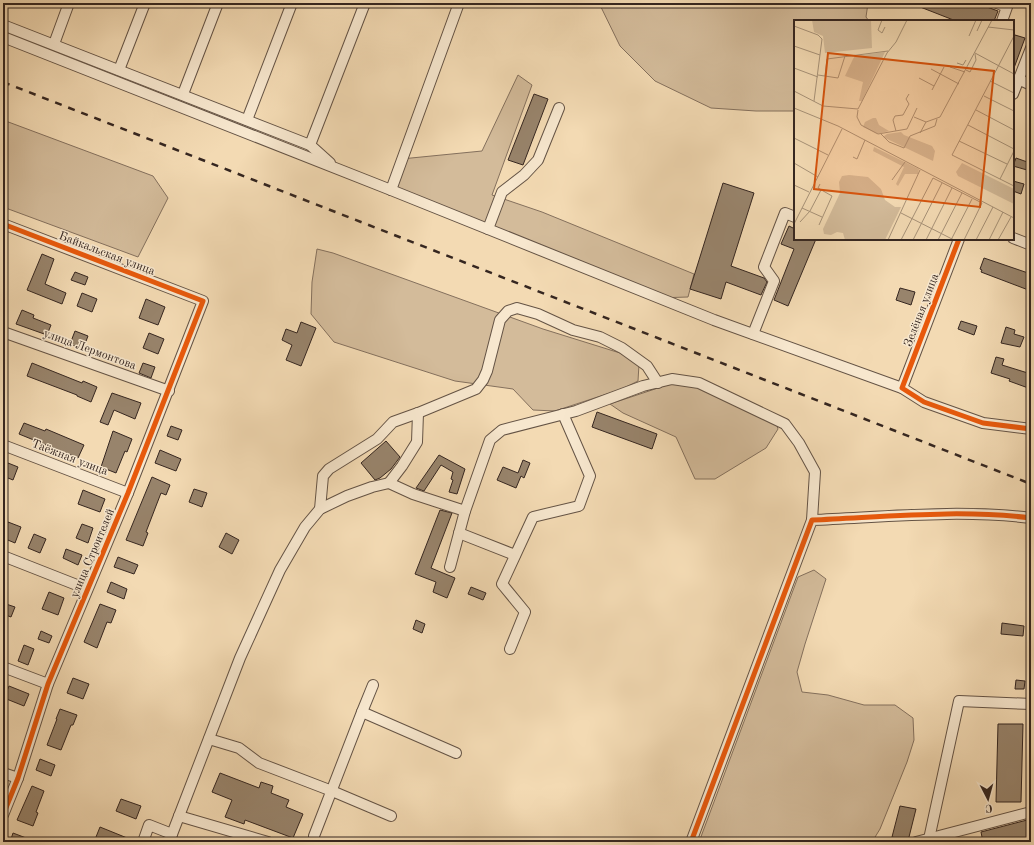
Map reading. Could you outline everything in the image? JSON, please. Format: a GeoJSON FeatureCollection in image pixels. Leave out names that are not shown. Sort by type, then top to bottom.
{"type":"FeatureCollection","features":[{"type":"Feature","properties":{"kind":"street"},"geometry":{"type":"LineString","coordinates":[[54,44],[69,3]]}},
{"type":"Feature","properties":{"kind":"street"},"geometry":{"type":"LineString","coordinates":[[119,70],[145,3]]}},
{"type":"Feature","properties":{"kind":"street"},"geometry":{"type":"LineString","coordinates":[[183,94],[218,3]]}},
{"type":"Feature","properties":{"kind":"street"},"geometry":{"type":"LineString","coordinates":[[247,120],[292,3]]}},
{"type":"Feature","properties":{"kind":"street"},"geometry":{"type":"LineString","coordinates":[[310,145],[365,3]]}},
{"type":"Feature","properties":{"kind":"street"},"geometry":{"type":"LineString","coordinates":[[391,190],[459,3]]}},
{"type":"Feature","properties":{"kind":"street"},"geometry":{"type":"LineString","coordinates":[[997,3],[1007,7],[1002,20]]}},
{"type":"Feature","properties":{"kind":"street"},"geometry":{"type":"LineString","coordinates":[[3,25],[183,94],[310,145],[336,168]]}},
{"type":"Feature","properties":{"kind":"street"},"geometry":{"type":"LineString","coordinates":[[3,37],[336,168],[656,298],[902,388],[924,402],[983,423],[1031,429]]}},
{"type":"Feature","properties":{"kind":"street"},"geometry":{"type":"LineString","coordinates":[[1014,91],[1031,48]]}},
{"type":"Feature","properties":{"kind":"street"},"geometry":{"type":"LineString","coordinates":[[1018,79],[1031,85]]}},
{"type":"Feature","properties":{"kind":"street"},"geometry":{"type":"LineString","coordinates":[[488,229],[502,192],[524,175],[538,160],[559,108]]}},
{"type":"Feature","properties":{"kind":"street"},"geometry":{"type":"LineString","coordinates":[[753,334],[774,281],[764,267],[785,213],[794,217]]}},
{"type":"Feature","properties":{"kind":"street","name":"Байкальская улица"},"geometry":{"type":"LineString","coordinates":[[3,224],[203,301]]}},
{"type":"Feature","properties":{"kind":"street"},"geometry":{"type":"LineString","coordinates":[[1014,238],[1031,245]]}},
{"type":"Feature","properties":{"kind":"street","name":"Зелёная улица"},"geometry":{"type":"LineString","coordinates":[[902,388],[959,240]]}},
{"type":"Feature","properties":{"kind":"street","name":"улица Строителей"},"geometry":{"type":"LineString","coordinates":[[3,815],[18,778],[48,684],[128,493],[203,301]]}},
{"type":"Feature","properties":{"kind":"street"},"geometry":{"type":"LineString","coordinates":[[320,509],[323,476],[329,469],[377,439],[393,422],[476,389],[484,380],[500,320],[508,311],[517,308],[538,314],[573,330],[600,337],[622,348],[647,366],[658,383]]}},
{"type":"Feature","properties":{"kind":"street","name":"улица Лермонтова"},"geometry":{"type":"LineString","coordinates":[[3,332],[169,391]]}},
{"type":"Feature","properties":{"kind":"street"},"geometry":{"type":"LineString","coordinates":[[450,567],[465,511],[490,440],[502,430],[576,411],[644,386],[672,380],[698,383],[785,424],[799,443],[815,472],[812,520],[691,842]]}},
{"type":"Feature","properties":{"kind":"street"},"geometry":{"type":"LineString","coordinates":[[143,842],[149,825],[170,838],[240,658],[280,570],[305,527],[320,509],[347,496],[388,483],[402,466],[417,442],[418,413]]}},
{"type":"Feature","properties":{"kind":"street"},"geometry":{"type":"LineString","coordinates":[[510,649],[525,612],[502,584],[515,555],[533,517],[579,506],[590,476],[563,414]]}},
{"type":"Feature","properties":{"kind":"street","name":"Таёжная улица"},"geometry":{"type":"LineString","coordinates":[[3,445],[128,493]]}},
{"type":"Feature","properties":{"kind":"street"},"geometry":{"type":"LineString","coordinates":[[388,483],[413,494],[465,511]]}},
{"type":"Feature","properties":{"kind":"street"},"geometry":{"type":"LineString","coordinates":[[812,520],[950,514],[1007,515],[1031,518]]}},
{"type":"Feature","properties":{"kind":"street"},"geometry":{"type":"LineString","coordinates":[[459,533],[515,555]]}},
{"type":"Feature","properties":{"kind":"street"},"geometry":{"type":"LineString","coordinates":[[3,556],[87,589]]}},
{"type":"Feature","properties":{"kind":"street"},"geometry":{"type":"LineString","coordinates":[[3,667],[48,684]]}},
{"type":"Feature","properties":{"kind":"street"},"geometry":{"type":"LineString","coordinates":[[314,836],[373,685]]}},
{"type":"Feature","properties":{"kind":"street"},"geometry":{"type":"LineString","coordinates":[[929,839],[959,701],[1031,704]]}},
{"type":"Feature","properties":{"kind":"street"},"geometry":{"type":"LineString","coordinates":[[362,712],[456,753]]}},
{"type":"Feature","properties":{"kind":"street"},"geometry":{"type":"LineString","coordinates":[[209,739],[239,748],[259,763],[332,791],[390,816]]}},
{"type":"Feature","properties":{"kind":"street"},"geometry":{"type":"LineString","coordinates":[[3,773],[18,778]]}},
{"type":"Feature","properties":{"kind":"street"},"geometry":{"type":"LineString","coordinates":[[916,842],[1031,812]]}},
{"type":"Feature","properties":{"kind":"street"},"geometry":{"type":"LineString","coordinates":[[179,816],[268,842]]}},
{"type":"Feature","properties":{"kind":"shaded area"},"geometry":{"type":"Polygon","coordinates":[[[599,3],[868,3],[866,17],[868,20],[794,20],[794,111],[756,111],[711,108],[655,81],[620,46],[599,3]]]}},
{"type":"Feature","properties":{"kind":"shaded area"},"geometry":{"type":"Polygon","coordinates":[[[518,75],[532,85],[492,195],[542,212],[694,274],[688,297],[656,298],[399,190],[394,178],[401,159],[482,151],[518,75]]]}},
{"type":"Feature","properties":{"kind":"shaded area"},"geometry":{"type":"Polygon","coordinates":[[[3,120],[153,176],[168,198],[138,257],[3,207],[3,120]]]}},
{"type":"Feature","properties":{"kind":"shaded area"},"geometry":{"type":"Polygon","coordinates":[[[317,249],[333,253],[543,329],[620,353],[639,364],[638,381],[622,389],[555,411],[533,410],[513,389],[455,381],[334,342],[311,314],[312,282],[317,249]]]}},
{"type":"Feature","properties":{"kind":"shaded area"},"geometry":{"type":"Polygon","coordinates":[[[682,380],[773,414],[778,429],[766,448],[715,479],[695,479],[676,437],[623,413],[610,404],[682,380]]]}},
{"type":"Feature","properties":{"kind":"shaded area"},"geometry":{"type":"Polygon","coordinates":[[[814,570],[826,579],[797,672],[802,692],[828,695],[864,705],[895,705],[913,718],[914,740],[907,762],[880,829],[872,842],[699,842],[798,577],[814,570]]]}},
{"type":"Feature","properties":{"kind":"building"},"geometry":{"type":"Polygon","coordinates":[[[910,3],[976,3],[998,11],[994,20],[953,20],[910,3]]]}},
{"type":"Feature","properties":{"kind":"building"},"geometry":{"type":"Polygon","coordinates":[[[1015,35],[1025,38],[1014,68],[1015,35]]]}},
{"type":"Feature","properties":{"kind":"building"},"geometry":{"type":"Polygon","coordinates":[[[534,94],[548,99],[523,165],[508,160],[534,94]]]}},
{"type":"Feature","properties":{"kind":"building"},"geometry":{"type":"Polygon","coordinates":[[[1016,158],[1030,163],[1027,170],[1014,166],[1016,158]]]}},
{"type":"Feature","properties":{"kind":"building"},"geometry":{"type":"Polygon","coordinates":[[[1014,181],[1024,184],[1021,194],[1014,191],[1014,181]]]}},
{"type":"Feature","properties":{"kind":"building"},"geometry":{"type":"Polygon","coordinates":[[[723,183],[754,193],[731,266],[764,278],[767,282],[761,295],[726,282],[721,299],[690,289],[723,183]]]}},
{"type":"Feature","properties":{"kind":"building"},"geometry":{"type":"Polygon","coordinates":[[[789,226],[794,228],[794,240],[816,240],[788,306],[774,300],[794,249],[781,244],[789,226]]]}},
{"type":"Feature","properties":{"kind":"building"},"geometry":{"type":"Polygon","coordinates":[[[42,254],[54,259],[45,284],[66,293],[62,304],[27,290],[42,254]]]}},
{"type":"Feature","properties":{"kind":"building"},"geometry":{"type":"Polygon","coordinates":[[[984,258],[1031,274],[1031,291],[981,272],[982,270],[980,269],[984,258]]]}},
{"type":"Feature","properties":{"kind":"building"},"geometry":{"type":"Polygon","coordinates":[[[75,272],[88,277],[85,285],[71,280],[75,272]]]}},
{"type":"Feature","properties":{"kind":"building"},"geometry":{"type":"Polygon","coordinates":[[[900,288],[915,292],[911,305],[896,300],[900,288]]]}},
{"type":"Feature","properties":{"kind":"building"},"geometry":{"type":"Polygon","coordinates":[[[82,293],[97,299],[92,312],[77,306],[82,293]]]}},
{"type":"Feature","properties":{"kind":"building"},"geometry":{"type":"Polygon","coordinates":[[[146,299],[165,307],[158,325],[139,318],[146,299]]]}},
{"type":"Feature","properties":{"kind":"building"},"geometry":{"type":"Polygon","coordinates":[[[22,310],[34,315],[33,318],[51,325],[47,335],[16,324],[22,310]]]}},
{"type":"Feature","properties":{"kind":"building"},"geometry":{"type":"Polygon","coordinates":[[[961,321],[977,326],[974,335],[958,329],[961,321]]]}},
{"type":"Feature","properties":{"kind":"building"},"geometry":{"type":"Polygon","coordinates":[[[301,322],[316,328],[301,366],[286,360],[292,345],[282,340],[286,329],[297,333],[301,322]]]}},
{"type":"Feature","properties":{"kind":"building"},"geometry":{"type":"Polygon","coordinates":[[[1006,327],[1015,330],[1014,334],[1024,337],[1020,347],[1001,343],[1006,327]]]}},
{"type":"Feature","properties":{"kind":"building"},"geometry":{"type":"Polygon","coordinates":[[[75,331],[88,336],[83,349],[70,344],[75,331]]]}},
{"type":"Feature","properties":{"kind":"building"},"geometry":{"type":"Polygon","coordinates":[[[149,333],[164,339],[158,354],[143,348],[149,333]]]}},
{"type":"Feature","properties":{"kind":"building"},"geometry":{"type":"Polygon","coordinates":[[[996,357],[1004,359],[1002,365],[1031,374],[1031,389],[1009,381],[1010,379],[991,373],[996,357]]]}},
{"type":"Feature","properties":{"kind":"building"},"geometry":{"type":"Polygon","coordinates":[[[32,363],[82,383],[83,381],[97,387],[91,402],[77,395],[27,376],[32,363]]]}},
{"type":"Feature","properties":{"kind":"building"},"geometry":{"type":"Polygon","coordinates":[[[143,363],[155,367],[151,378],[139,373],[143,363]]]}},
{"type":"Feature","properties":{"kind":"building"},"geometry":{"type":"Polygon","coordinates":[[[112,393],[141,403],[135,419],[114,410],[108,425],[100,422],[112,393]]]}},
{"type":"Feature","properties":{"kind":"building"},"geometry":{"type":"Polygon","coordinates":[[[597,412],[657,434],[652,449],[592,427],[597,412]]]}},
{"type":"Feature","properties":{"kind":"building"},"geometry":{"type":"Polygon","coordinates":[[[24,423],[45,431],[46,429],[84,445],[78,458],[19,434],[24,423]]]}},
{"type":"Feature","properties":{"kind":"building"},"geometry":{"type":"Polygon","coordinates":[[[171,426],[182,430],[178,440],[167,436],[171,426]]]}},
{"type":"Feature","properties":{"kind":"building"},"geometry":{"type":"Polygon","coordinates":[[[113,431],[132,439],[127,452],[125,451],[116,473],[101,467],[113,431]]]}},
{"type":"Feature","properties":{"kind":"building"},"geometry":{"type":"Polygon","coordinates":[[[386,441],[400,457],[391,469],[375,480],[361,463],[386,441]]]}},
{"type":"Feature","properties":{"kind":"building"},"geometry":{"type":"Polygon","coordinates":[[[160,450],[181,459],[176,471],[155,463],[160,450]]]}},
{"type":"Feature","properties":{"kind":"building"},"geometry":{"type":"Polygon","coordinates":[[[439,455],[465,469],[457,494],[449,492],[453,480],[451,479],[453,472],[441,465],[424,491],[416,488],[439,455]]]}},
{"type":"Feature","properties":{"kind":"building"},"geometry":{"type":"Polygon","coordinates":[[[523,460],[530,463],[524,478],[521,476],[516,488],[497,480],[503,467],[518,473],[523,460]]]}},
{"type":"Feature","properties":{"kind":"building"},"geometry":{"type":"Polygon","coordinates":[[[8,463],[18,467],[13,480],[3,476],[8,463]]]}},
{"type":"Feature","properties":{"kind":"building"},"geometry":{"type":"Polygon","coordinates":[[[152,477],[170,485],[166,495],[161,493],[146,532],[148,533],[143,546],[126,540],[152,477]]]}},
{"type":"Feature","properties":{"kind":"building"},"geometry":{"type":"Polygon","coordinates":[[[194,489],[207,493],[202,507],[189,502],[194,489]]]}},
{"type":"Feature","properties":{"kind":"building"},"geometry":{"type":"Polygon","coordinates":[[[83,490],[105,499],[100,512],[78,504],[83,490]]]}},
{"type":"Feature","properties":{"kind":"building"},"geometry":{"type":"Polygon","coordinates":[[[440,510],[452,513],[431,568],[455,578],[447,598],[433,592],[436,582],[415,574],[440,510]]]}},
{"type":"Feature","properties":{"kind":"building"},"geometry":{"type":"Polygon","coordinates":[[[8,522],[21,527],[15,543],[3,538],[8,522]]]}},
{"type":"Feature","properties":{"kind":"building"},"geometry":{"type":"Polygon","coordinates":[[[82,524],[93,528],[88,543],[76,538],[82,524]]]}},
{"type":"Feature","properties":{"kind":"building"},"geometry":{"type":"Polygon","coordinates":[[[226,533],[239,540],[232,554],[219,547],[226,533]]]}},
{"type":"Feature","properties":{"kind":"building"},"geometry":{"type":"Polygon","coordinates":[[[34,534],[46,539],[40,553],[28,548],[34,534]]]}},
{"type":"Feature","properties":{"kind":"building"},"geometry":{"type":"Polygon","coordinates":[[[66,549],[82,555],[78,565],[63,558],[66,549]]]}},
{"type":"Feature","properties":{"kind":"building"},"geometry":{"type":"Polygon","coordinates":[[[118,557],[138,565],[134,574],[114,567],[118,557]]]}},
{"type":"Feature","properties":{"kind":"building"},"geometry":{"type":"Polygon","coordinates":[[[111,582],[127,589],[124,599],[107,592],[111,582]]]}},
{"type":"Feature","properties":{"kind":"building"},"geometry":{"type":"Polygon","coordinates":[[[471,587],[486,593],[483,600],[468,594],[471,587]]]}},
{"type":"Feature","properties":{"kind":"building"},"geometry":{"type":"Polygon","coordinates":[[[49,592],[64,598],[58,615],[42,609],[49,592]]]}},
{"type":"Feature","properties":{"kind":"building"},"geometry":{"type":"Polygon","coordinates":[[[3,603],[15,607],[11,617],[3,614],[3,603]]]}},
{"type":"Feature","properties":{"kind":"building"},"geometry":{"type":"Polygon","coordinates":[[[100,604],[116,610],[111,623],[107,622],[97,648],[84,642],[100,604]]]}},
{"type":"Feature","properties":{"kind":"building"},"geometry":{"type":"Polygon","coordinates":[[[416,620],[425,624],[422,633],[413,629],[416,620]]]}},
{"type":"Feature","properties":{"kind":"building"},"geometry":{"type":"Polygon","coordinates":[[[1002,623],[1024,626],[1023,636],[1001,634],[1002,623]]]}},
{"type":"Feature","properties":{"kind":"building"},"geometry":{"type":"Polygon","coordinates":[[[41,631],[52,636],[49,643],[38,639],[41,631]]]}},
{"type":"Feature","properties":{"kind":"building"},"geometry":{"type":"Polygon","coordinates":[[[24,645],[34,649],[28,665],[18,661],[24,645]]]}},
{"type":"Feature","properties":{"kind":"building"},"geometry":{"type":"Polygon","coordinates":[[[73,678],[89,684],[83,699],[67,693],[73,678]]]}},
{"type":"Feature","properties":{"kind":"building"},"geometry":{"type":"Polygon","coordinates":[[[1016,680],[1025,681],[1024,689],[1015,689],[1016,680]]]}},
{"type":"Feature","properties":{"kind":"building"},"geometry":{"type":"Polygon","coordinates":[[[9,686],[29,694],[24,706],[4,698],[9,686]]]}},
{"type":"Feature","properties":{"kind":"building"},"geometry":{"type":"Polygon","coordinates":[[[60,709],[77,715],[73,725],[71,725],[61,750],[47,745],[60,709]]]}},
{"type":"Feature","properties":{"kind":"building"},"geometry":{"type":"Polygon","coordinates":[[[998,724],[1023,724],[1021,802],[996,802],[998,724]]]}},
{"type":"Feature","properties":{"kind":"building"},"geometry":{"type":"Polygon","coordinates":[[[40,759],[55,765],[51,776],[36,770],[40,759]]]}},
{"type":"Feature","properties":{"kind":"building"},"geometry":{"type":"Polygon","coordinates":[[[220,773],[259,788],[261,782],[273,786],[271,793],[289,800],[286,807],[303,814],[293,838],[245,820],[244,824],[225,817],[232,800],[212,792],[220,773]]]}},
{"type":"Feature","properties":{"kind":"building"},"geometry":{"type":"Polygon","coordinates":[[[32,786],[44,791],[36,812],[38,813],[33,826],[17,820],[32,786]]]}},
{"type":"Feature","properties":{"kind":"building"},"geometry":{"type":"Polygon","coordinates":[[[121,799],[141,806],[136,819],[116,811],[121,799]]]}},
{"type":"Feature","properties":{"kind":"building"},"geometry":{"type":"Polygon","coordinates":[[[900,806],[916,809],[908,841],[892,837],[900,806]]]}},
{"type":"Feature","properties":{"kind":"building"},"geometry":{"type":"Polygon","coordinates":[[[1031,819],[1031,834],[1029,835],[1030,842],[983,842],[981,832],[1031,819]]]}},
{"type":"Feature","properties":{"kind":"building"},"geometry":{"type":"Polygon","coordinates":[[[100,827],[137,842],[94,842],[100,827]]]}},
{"type":"Feature","properties":{"kind":"building"},"geometry":{"type":"Polygon","coordinates":[[[13,833],[34,841],[34,842],[10,842],[13,833]]]}},
{"type":"Feature","properties":{"kind":"railway"},"geometry":{"type":"LineString","coordinates":[[3,82],[1031,484]]}},
{"type":"Feature","properties":{"kind":"cycle path"},"geometry":{"type":"LineString","coordinates":[[3,224],[203,301],[128,493],[48,684],[18,778],[3,815]]}},
{"type":"Feature","properties":{"kind":"cycle path"},"geometry":{"type":"LineString","coordinates":[[959,240],[902,388],[924,402],[983,423],[1031,429]]}},
{"type":"Feature","properties":{"kind":"cycle path"},"geometry":{"type":"LineString","coordinates":[[691,842],[812,520],[949,514],[1004,515],[1031,518]]}}]}
